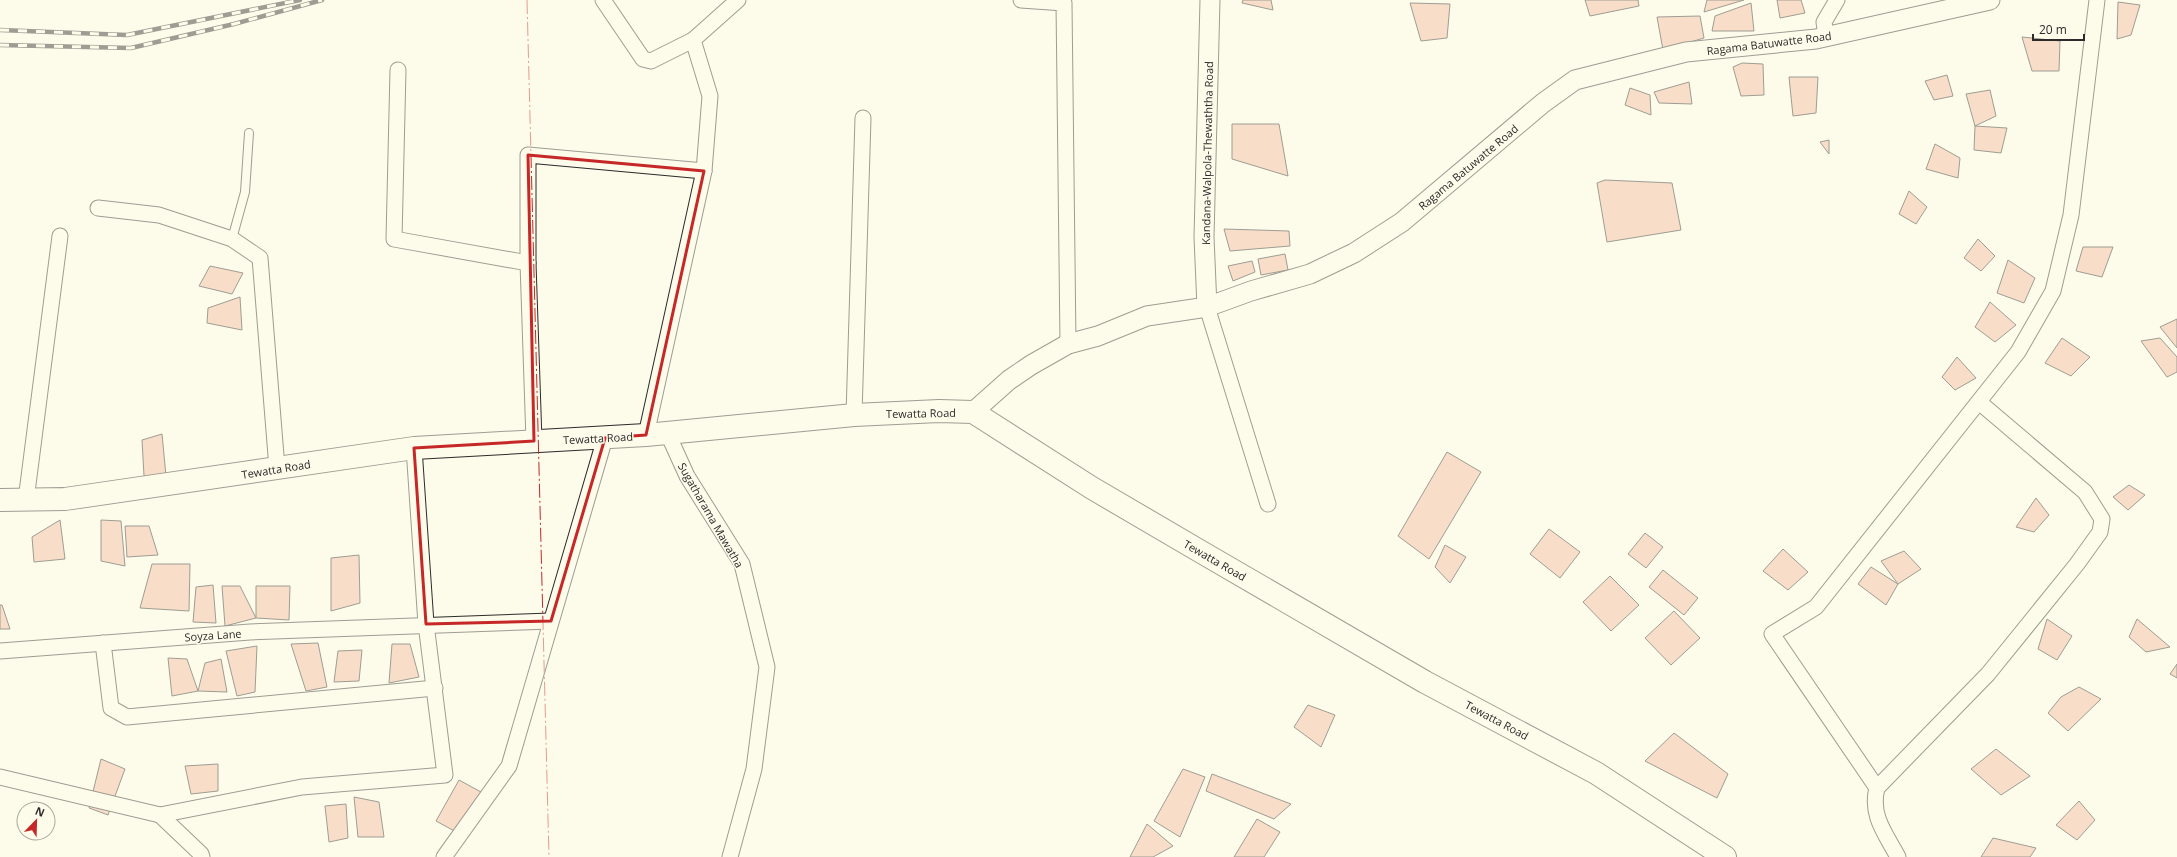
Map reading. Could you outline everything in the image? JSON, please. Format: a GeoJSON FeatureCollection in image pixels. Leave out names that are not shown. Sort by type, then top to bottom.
{"type":"FeatureCollection","features":[{"type":"Feature","properties":{"kind":"main road","name":"Tewatta Road"},"geometry":{"type":"LineString","coordinates":[[0,500],[73,498],[414,448],[646,435],[854,415],[939,411],[973,412],[1092,488],[1203,553],[1426,682],[1596,773],[1725,857]]}},
{"type":"Feature","properties":{"kind":"street"},"geometry":{"type":"LineString","coordinates":[[603,0],[643,59],[651,61],[693,40],[738,0]]}},
{"type":"Feature","properties":{"kind":"street"},"geometry":{"type":"LineString","coordinates":[[1021,0],[1064,3],[1068,344]]}},
{"type":"Feature","properties":{"kind":"street","name":"Kandana-Walpola-Thewaththa Road"},"geometry":{"type":"LineString","coordinates":[[1207,307],[1204,237],[1210,0]]}},
{"type":"Feature","properties":{"kind":"street"},"geometry":{"type":"LineString","coordinates":[[1826,36],[1824,22],[1837,0]]}},
{"type":"Feature","properties":{"kind":"street","name":"Ragama Batuwatte Road"},"geometry":{"type":"LineString","coordinates":[[973,412],[1009,380],[1031,365],[1068,344],[1098,336],[1147,316],[1207,307],[1251,291],[1310,274],[1354,253],[1402,222],[1543,103],[1575,80],[1686,52],[1826,36],[1990,0]]}},
{"type":"Feature","properties":{"kind":"street"},"geometry":{"type":"LineString","coordinates":[[1877,788],[1772,634],[1816,607],[2018,352],[2053,291],[2071,215],[2097,0]]}},
{"type":"Feature","properties":{"kind":"street"},"geometry":{"type":"LineString","coordinates":[[646,435],[704,171],[710,96],[693,40]]}},
{"type":"Feature","properties":{"kind":"street"},"geometry":{"type":"LineString","coordinates":[[398,70],[394,239],[528,263]]}},
{"type":"Feature","properties":{"kind":"street"},"geometry":{"type":"LineString","coordinates":[[854,415],[863,118]]}},
{"type":"Feature","properties":{"kind":"street"},"geometry":{"type":"LineString","coordinates":[[534,441],[528,263],[528,155],[704,171]]}},
{"type":"Feature","properties":{"kind":"street"},"geometry":{"type":"LineString","coordinates":[[98,208],[159,215],[232,239],[260,258],[277,468]]}},
{"type":"Feature","properties":{"kind":"street"},"geometry":{"type":"LineString","coordinates":[[26,500],[60,236]]}},
{"type":"Feature","properties":{"kind":"street"},"geometry":{"type":"LineString","coordinates":[[1207,307],[1268,504]]}},
{"type":"Feature","properties":{"kind":"street"},"geometry":{"type":"LineString","coordinates":[[1898,857],[1876,815],[1874,800],[1877,788],[1988,674],[2077,564],[2100,532],[2102,519],[2085,492],[1979,402]]}},
{"type":"Feature","properties":{"kind":"street","name":"Sugatharama Mawatha"},"geometry":{"type":"LineString","coordinates":[[667,432],[687,476],[742,564],[767,667],[754,769],[730,857]]}},
{"type":"Feature","properties":{"kind":"street"},"geometry":{"type":"LineString","coordinates":[[444,857],[509,766],[605,438]]}},
{"type":"Feature","properties":{"kind":"street"},"geometry":{"type":"LineString","coordinates":[[0,777],[160,815],[302,787],[445,775],[426,624],[414,448]]}},
{"type":"Feature","properties":{"kind":"street","name":"Soyza Lane"},"geometry":{"type":"LineString","coordinates":[[0,651],[250,632],[426,624],[482,625],[551,621]]}},
{"type":"Feature","properties":{"kind":"street"},"geometry":{"type":"LineString","coordinates":[[103,644],[111,708],[127,717],[435,688]]}},
{"type":"Feature","properties":{"kind":"street"},"geometry":{"type":"LineString","coordinates":[[160,815],[201,854],[202,857]]}},
{"type":"Feature","properties":{"kind":"lane"},"geometry":{"type":"LineString","coordinates":[[232,239],[245,192],[249,133]]}},
{"type":"Feature","properties":{"kind":"highlighted area"},"geometry":{"type":"Polygon","coordinates":[[[528,155],[704,171],[646,435],[605,438],[551,621],[426,624],[414,448],[534,441],[528,155]]]}},
{"type":"Feature","properties":{"kind":"building"},"geometry":{"type":"Polygon","coordinates":[[[1243,0],[1271,0],[1273,10],[1242,3],[1243,0]]]}},
{"type":"Feature","properties":{"kind":"building"},"geometry":{"type":"Polygon","coordinates":[[[1585,0],[1638,0],[1639,6],[1590,16],[1585,0]]]}},
{"type":"Feature","properties":{"kind":"building"},"geometry":{"type":"Polygon","coordinates":[[[1707,0],[1744,0],[1704,12],[1707,0]]]}},
{"type":"Feature","properties":{"kind":"building"},"geometry":{"type":"Polygon","coordinates":[[[1777,0],[1801,0],[1805,13],[1780,18],[1777,0]]]}},
{"type":"Feature","properties":{"kind":"building"},"geometry":{"type":"Polygon","coordinates":[[[2118,2],[2140,5],[2131,35],[2117,39],[2118,2]]]}},
{"type":"Feature","properties":{"kind":"building"},"geometry":{"type":"Polygon","coordinates":[[[1410,3],[1450,4],[1447,38],[1421,41],[1410,3]]]}},
{"type":"Feature","properties":{"kind":"building"},"geometry":{"type":"Polygon","coordinates":[[[1751,3],[1754,31],[1712,31],[1715,16],[1751,3]]]}},
{"type":"Feature","properties":{"kind":"building"},"geometry":{"type":"Polygon","coordinates":[[[1700,16],[1704,38],[1663,50],[1657,17],[1700,16]]]}},
{"type":"Feature","properties":{"kind":"building"},"geometry":{"type":"Polygon","coordinates":[[[2022,37],[2060,41],[2059,71],[2032,71],[2022,37]]]}},
{"type":"Feature","properties":{"kind":"building"},"geometry":{"type":"Polygon","coordinates":[[[1742,63],[1763,64],[1764,95],[1741,96],[1733,67],[1742,63]]]}},
{"type":"Feature","properties":{"kind":"building"},"geometry":{"type":"Polygon","coordinates":[[[1947,75],[1953,96],[1934,100],[1925,81],[1947,75]]]}},
{"type":"Feature","properties":{"kind":"building"},"geometry":{"type":"Polygon","coordinates":[[[1789,77],[1818,77],[1816,113],[1793,116],[1789,77]]]}},
{"type":"Feature","properties":{"kind":"building"},"geometry":{"type":"Polygon","coordinates":[[[1689,82],[1692,104],[1659,103],[1654,92],[1689,82]]]}},
{"type":"Feature","properties":{"kind":"building"},"geometry":{"type":"Polygon","coordinates":[[[1630,88],[1650,95],[1651,115],[1625,105],[1630,88]]]}},
{"type":"Feature","properties":{"kind":"building"},"geometry":{"type":"Polygon","coordinates":[[[1990,90],[1996,116],[1975,126],[1966,94],[1990,90]]]}},
{"type":"Feature","properties":{"kind":"building"},"geometry":{"type":"Polygon","coordinates":[[[1232,124],[1279,124],[1288,176],[1232,159],[1232,124]]]}},
{"type":"Feature","properties":{"kind":"building"},"geometry":{"type":"Polygon","coordinates":[[[1975,126],[2007,128],[2001,153],[1974,150],[1975,126]]]}},
{"type":"Feature","properties":{"kind":"building"},"geometry":{"type":"Polygon","coordinates":[[[1829,140],[1829,154],[1820,142],[1829,140]]]}},
{"type":"Feature","properties":{"kind":"building"},"geometry":{"type":"Polygon","coordinates":[[[1935,144],[1960,158],[1958,178],[1926,169],[1935,144]]]}},
{"type":"Feature","properties":{"kind":"building"},"geometry":{"type":"Polygon","coordinates":[[[1605,180],[1672,183],[1681,230],[1607,242],[1597,183],[1605,180]]]}},
{"type":"Feature","properties":{"kind":"building"},"geometry":{"type":"Polygon","coordinates":[[[1909,191],[1927,207],[1916,224],[1899,214],[1909,191]]]}},
{"type":"Feature","properties":{"kind":"building"},"geometry":{"type":"Polygon","coordinates":[[[1224,229],[1289,231],[1290,246],[1230,251],[1224,229]]]}},
{"type":"Feature","properties":{"kind":"building"},"geometry":{"type":"Polygon","coordinates":[[[1978,239],[1995,256],[1981,271],[1964,258],[1978,239]]]}},
{"type":"Feature","properties":{"kind":"building"},"geometry":{"type":"Polygon","coordinates":[[[2083,247],[2113,247],[2102,277],[2076,271],[2083,247]]]}},
{"type":"Feature","properties":{"kind":"building"},"geometry":{"type":"Polygon","coordinates":[[[1285,254],[1288,270],[1261,275],[1258,259],[1285,254]]]}},
{"type":"Feature","properties":{"kind":"building"},"geometry":{"type":"Polygon","coordinates":[[[2008,260],[2035,278],[2024,303],[1997,293],[2008,260]]]}},
{"type":"Feature","properties":{"kind":"building"},"geometry":{"type":"Polygon","coordinates":[[[1252,261],[1255,272],[1233,281],[1228,266],[1252,261]]]}},
{"type":"Feature","properties":{"kind":"building"},"geometry":{"type":"Polygon","coordinates":[[[210,266],[243,273],[232,294],[199,286],[210,266]]]}},
{"type":"Feature","properties":{"kind":"building"},"geometry":{"type":"Polygon","coordinates":[[[240,297],[242,330],[207,323],[208,308],[240,297]]]}},
{"type":"Feature","properties":{"kind":"building"},"geometry":{"type":"Polygon","coordinates":[[[1990,302],[2016,325],[1995,342],[1975,327],[1990,302]]]}},
{"type":"Feature","properties":{"kind":"building"},"geometry":{"type":"Polygon","coordinates":[[[2177,319],[2177,348],[2160,327],[2177,319]]]}},
{"type":"Feature","properties":{"kind":"building"},"geometry":{"type":"Polygon","coordinates":[[[2062,338],[2090,357],[2071,376],[2045,363],[2062,338]]]}},
{"type":"Feature","properties":{"kind":"building"},"geometry":{"type":"Polygon","coordinates":[[[2160,338],[2177,357],[2177,372],[2167,377],[2141,341],[2160,338]]]}},
{"type":"Feature","properties":{"kind":"building"},"geometry":{"type":"Polygon","coordinates":[[[1957,357],[1976,378],[1955,390],[1942,377],[1957,357]]]}},
{"type":"Feature","properties":{"kind":"building"},"geometry":{"type":"Polygon","coordinates":[[[162,434],[166,476],[144,476],[142,440],[162,434]]]}},
{"type":"Feature","properties":{"kind":"building"},"geometry":{"type":"Polygon","coordinates":[[[1447,452],[1481,472],[1429,559],[1398,536],[1447,452]]]}},
{"type":"Feature","properties":{"kind":"building"},"geometry":{"type":"Polygon","coordinates":[[[2129,485],[2145,495],[2128,510],[2113,497],[2129,485]]]}},
{"type":"Feature","properties":{"kind":"building"},"geometry":{"type":"Polygon","coordinates":[[[2036,498],[2049,515],[2034,532],[2016,527],[2036,498]]]}},
{"type":"Feature","properties":{"kind":"building"},"geometry":{"type":"Polygon","coordinates":[[[60,520],[65,559],[34,562],[32,537],[60,520]]]}},
{"type":"Feature","properties":{"kind":"building"},"geometry":{"type":"Polygon","coordinates":[[[101,520],[121,521],[125,566],[101,561],[101,520]]]}},
{"type":"Feature","properties":{"kind":"building"},"geometry":{"type":"Polygon","coordinates":[[[125,526],[149,526],[158,555],[127,557],[125,526]]]}},
{"type":"Feature","properties":{"kind":"building"},"geometry":{"type":"Polygon","coordinates":[[[1549,529],[1580,552],[1560,578],[1530,554],[1549,529]]]}},
{"type":"Feature","properties":{"kind":"building"},"geometry":{"type":"Polygon","coordinates":[[[1645,533],[1663,547],[1646,568],[1628,554],[1645,533]]]}},
{"type":"Feature","properties":{"kind":"building"},"geometry":{"type":"Polygon","coordinates":[[[1445,545],[1466,557],[1450,583],[1435,567],[1445,545]]]}},
{"type":"Feature","properties":{"kind":"building"},"geometry":{"type":"Polygon","coordinates":[[[1783,549],[1808,572],[1788,590],[1763,571],[1783,549]]]}},
{"type":"Feature","properties":{"kind":"building"},"geometry":{"type":"Polygon","coordinates":[[[1904,551],[1921,569],[1898,584],[1881,561],[1904,551]]]}},
{"type":"Feature","properties":{"kind":"building"},"geometry":{"type":"Polygon","coordinates":[[[359,555],[360,603],[331,611],[331,558],[359,555]]]}},
{"type":"Feature","properties":{"kind":"building"},"geometry":{"type":"Polygon","coordinates":[[[152,564],[190,564],[189,611],[140,608],[152,564]]]}},
{"type":"Feature","properties":{"kind":"building"},"geometry":{"type":"Polygon","coordinates":[[[1871,567],[1898,584],[1886,605],[1858,584],[1871,567]]]}},
{"type":"Feature","properties":{"kind":"building"},"geometry":{"type":"Polygon","coordinates":[[[1663,570],[1698,598],[1684,615],[1649,587],[1663,570]]]}},
{"type":"Feature","properties":{"kind":"building"},"geometry":{"type":"Polygon","coordinates":[[[1610,576],[1639,605],[1611,631],[1583,602],[1610,576]]]}},
{"type":"Feature","properties":{"kind":"building"},"geometry":{"type":"Polygon","coordinates":[[[213,585],[216,623],[193,622],[196,587],[213,585]]]}},
{"type":"Feature","properties":{"kind":"building"},"geometry":{"type":"Polygon","coordinates":[[[222,586],[240,586],[256,618],[225,626],[222,586]]]}},
{"type":"Feature","properties":{"kind":"building"},"geometry":{"type":"Polygon","coordinates":[[[256,586],[290,586],[289,620],[256,618],[256,586]]]}},
{"type":"Feature","properties":{"kind":"building"},"geometry":{"type":"Polygon","coordinates":[[[0,605],[2,605],[10,629],[0,629],[0,605]]]}},
{"type":"Feature","properties":{"kind":"building"},"geometry":{"type":"Polygon","coordinates":[[[1674,611],[1700,638],[1671,665],[1645,638],[1674,611]]]}},
{"type":"Feature","properties":{"kind":"building"},"geometry":{"type":"Polygon","coordinates":[[[2047,619],[2072,636],[2057,660],[2038,649],[2047,619]]]}},
{"type":"Feature","properties":{"kind":"building"},"geometry":{"type":"Polygon","coordinates":[[[2137,619],[2170,647],[2146,652],[2129,637],[2137,619]]]}},
{"type":"Feature","properties":{"kind":"building"},"geometry":{"type":"Polygon","coordinates":[[[318,643],[327,687],[306,691],[291,644],[318,643]]]}},
{"type":"Feature","properties":{"kind":"building"},"geometry":{"type":"Polygon","coordinates":[[[392,644],[410,644],[419,677],[389,683],[392,644]]]}},
{"type":"Feature","properties":{"kind":"building"},"geometry":{"type":"Polygon","coordinates":[[[257,646],[255,692],[237,696],[226,651],[257,646]]]}},
{"type":"Feature","properties":{"kind":"building"},"geometry":{"type":"Polygon","coordinates":[[[362,650],[359,681],[334,682],[338,651],[362,650]]]}},
{"type":"Feature","properties":{"kind":"building"},"geometry":{"type":"Polygon","coordinates":[[[168,658],[187,659],[198,691],[172,696],[168,658]]]}},
{"type":"Feature","properties":{"kind":"building"},"geometry":{"type":"Polygon","coordinates":[[[221,659],[227,692],[198,691],[205,663],[221,659]]]}},
{"type":"Feature","properties":{"kind":"building"},"geometry":{"type":"Polygon","coordinates":[[[2177,664],[2177,678],[2170,674],[2177,664]]]}},
{"type":"Feature","properties":{"kind":"building"},"geometry":{"type":"Polygon","coordinates":[[[2079,687],[2101,699],[2068,731],[2048,713],[2061,697],[2079,687]]]}},
{"type":"Feature","properties":{"kind":"building"},"geometry":{"type":"Polygon","coordinates":[[[1308,705],[1335,715],[1321,747],[1294,727],[1308,705]]]}},
{"type":"Feature","properties":{"kind":"building"},"geometry":{"type":"Polygon","coordinates":[[[1674,733],[1728,774],[1717,798],[1645,761],[1674,733]]]}},
{"type":"Feature","properties":{"kind":"building"},"geometry":{"type":"Polygon","coordinates":[[[1996,749],[2030,776],[2001,795],[1971,769],[1996,749]]]}},
{"type":"Feature","properties":{"kind":"building"},"geometry":{"type":"Polygon","coordinates":[[[101,759],[125,769],[108,815],[89,808],[101,759]]]}},
{"type":"Feature","properties":{"kind":"building"},"geometry":{"type":"Polygon","coordinates":[[[218,764],[218,791],[191,794],[185,766],[218,764]]]}},
{"type":"Feature","properties":{"kind":"building"},"geometry":{"type":"Polygon","coordinates":[[[1183,769],[1205,777],[1180,837],[1154,821],[1183,769]]]}},
{"type":"Feature","properties":{"kind":"building"},"geometry":{"type":"Polygon","coordinates":[[[1212,774],[1291,804],[1274,819],[1206,791],[1212,774]]]}},
{"type":"Feature","properties":{"kind":"building"},"geometry":{"type":"Polygon","coordinates":[[[459,780],[481,792],[458,833],[436,821],[459,780]]]}},
{"type":"Feature","properties":{"kind":"building"},"geometry":{"type":"Polygon","coordinates":[[[354,797],[379,802],[384,837],[358,837],[354,797]]]}},
{"type":"Feature","properties":{"kind":"building"},"geometry":{"type":"Polygon","coordinates":[[[2079,801],[2095,820],[2077,840],[2056,825],[2079,801]]]}},
{"type":"Feature","properties":{"kind":"building"},"geometry":{"type":"Polygon","coordinates":[[[346,804],[348,838],[329,842],[325,806],[346,804]]]}},
{"type":"Feature","properties":{"kind":"building"},"geometry":{"type":"Polygon","coordinates":[[[1257,819],[1280,832],[1264,857],[1234,857],[1257,819]]]}},
{"type":"Feature","properties":{"kind":"building"},"geometry":{"type":"Polygon","coordinates":[[[1147,824],[1173,846],[1153,857],[1130,857],[1147,824]]]}},
{"type":"Feature","properties":{"kind":"building"},"geometry":{"type":"Polygon","coordinates":[[[1993,838],[2036,848],[2030,857],[1981,857],[1993,838]]]}},
{"type":"Feature","properties":{"kind":"railway"},"geometry":{"type":"LineString","coordinates":[[0,30],[127,35],[300,0]]}},
{"type":"Feature","properties":{"kind":"railway"},"geometry":{"type":"LineString","coordinates":[[0,45],[131,48],[234,24],[322,0]]}},
{"type":"Feature","properties":{"kind":"power"},"geometry":{"type":"LineString","coordinates":[[527,0],[549,857]]}}]}
